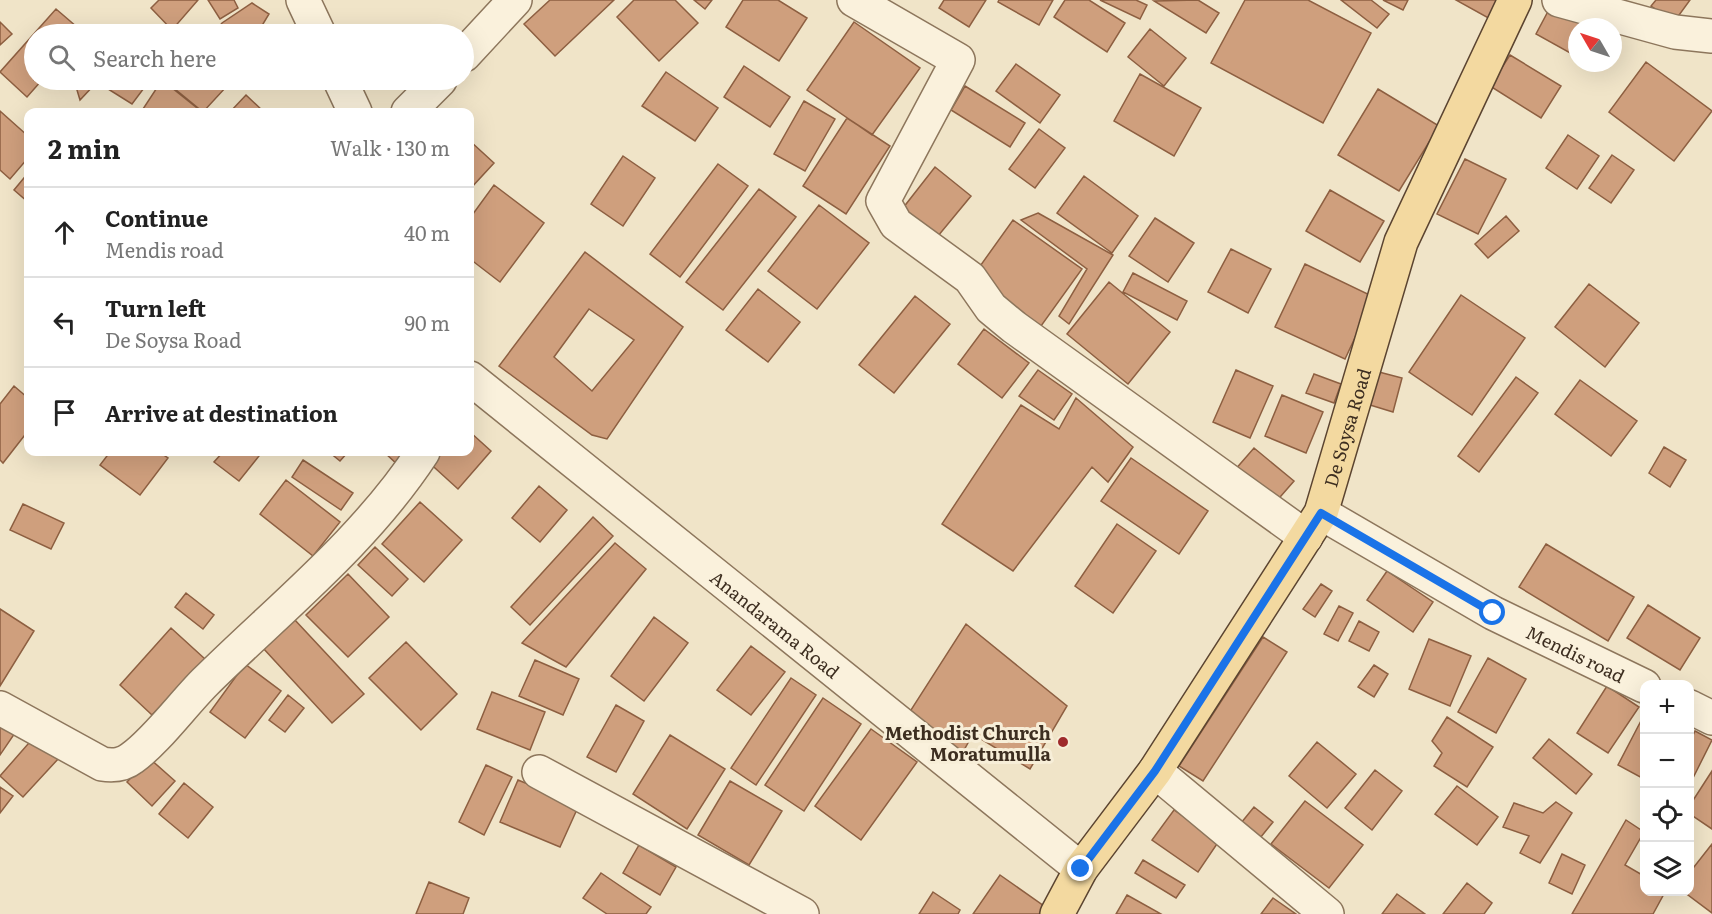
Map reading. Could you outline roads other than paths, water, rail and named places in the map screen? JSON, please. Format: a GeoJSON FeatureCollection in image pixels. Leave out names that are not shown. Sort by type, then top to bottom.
{"type":"FeatureCollection","features":[{"type":"Feature","properties":{"kind":"main road","name":"De Soysa Road"},"geometry":{"type":"LineString","coordinates":[[1057,914],[1081,869],[1155,771],[1313,525],[1401,242],[1515,0]]}},
{"type":"Feature","properties":{"kind":"street"},"geometry":{"type":"LineString","coordinates":[[303,0],[314,24]]}},
{"type":"Feature","properties":{"kind":"street"},"geometry":{"type":"LineString","coordinates":[[474,44],[515,0]]}},
{"type":"Feature","properties":{"kind":"street","name":"Mendis road"},"geometry":{"type":"LineString","coordinates":[[854,0],[958,60],[883,201],[896,224],[970,278],[991,308],[1014,327],[1313,525],[1640,684]]}},
{"type":"Feature","properties":{"kind":"street"},"geometry":{"type":"LineString","coordinates":[[1559,0],[1614,18],[1675,32],[1712,36]]}},
{"type":"Feature","properties":{"kind":"street"},"geometry":{"type":"LineString","coordinates":[[345,90],[353,108]]}},
{"type":"Feature","properties":{"kind":"street"},"geometry":{"type":"LineString","coordinates":[[412,108],[430,90]]}},
{"type":"Feature","properties":{"kind":"street","name":"Anandarama Road"},"geometry":{"type":"LineString","coordinates":[[474,381],[1081,869]]}},
{"type":"Feature","properties":{"kind":"street"},"geometry":{"type":"LineString","coordinates":[[0,708],[102,764],[117,766],[132,758],[204,683],[372,519],[406,478],[420,456]]}},
{"type":"Feature","properties":{"kind":"street"},"geometry":{"type":"LineString","coordinates":[[1694,709],[1712,718]]}},
{"type":"Feature","properties":{"kind":"street"},"geometry":{"type":"LineString","coordinates":[[1155,771],[1327,914]]}},
{"type":"Feature","properties":{"kind":"street"},"geometry":{"type":"LineString","coordinates":[[539,772],[802,914]]}},
{"type":"Feature","properties":{"kind":"place","name":"Methodist Church Moratumulla"},"geometry":{"type":"Point","coordinates":[1063,742]}}]}
